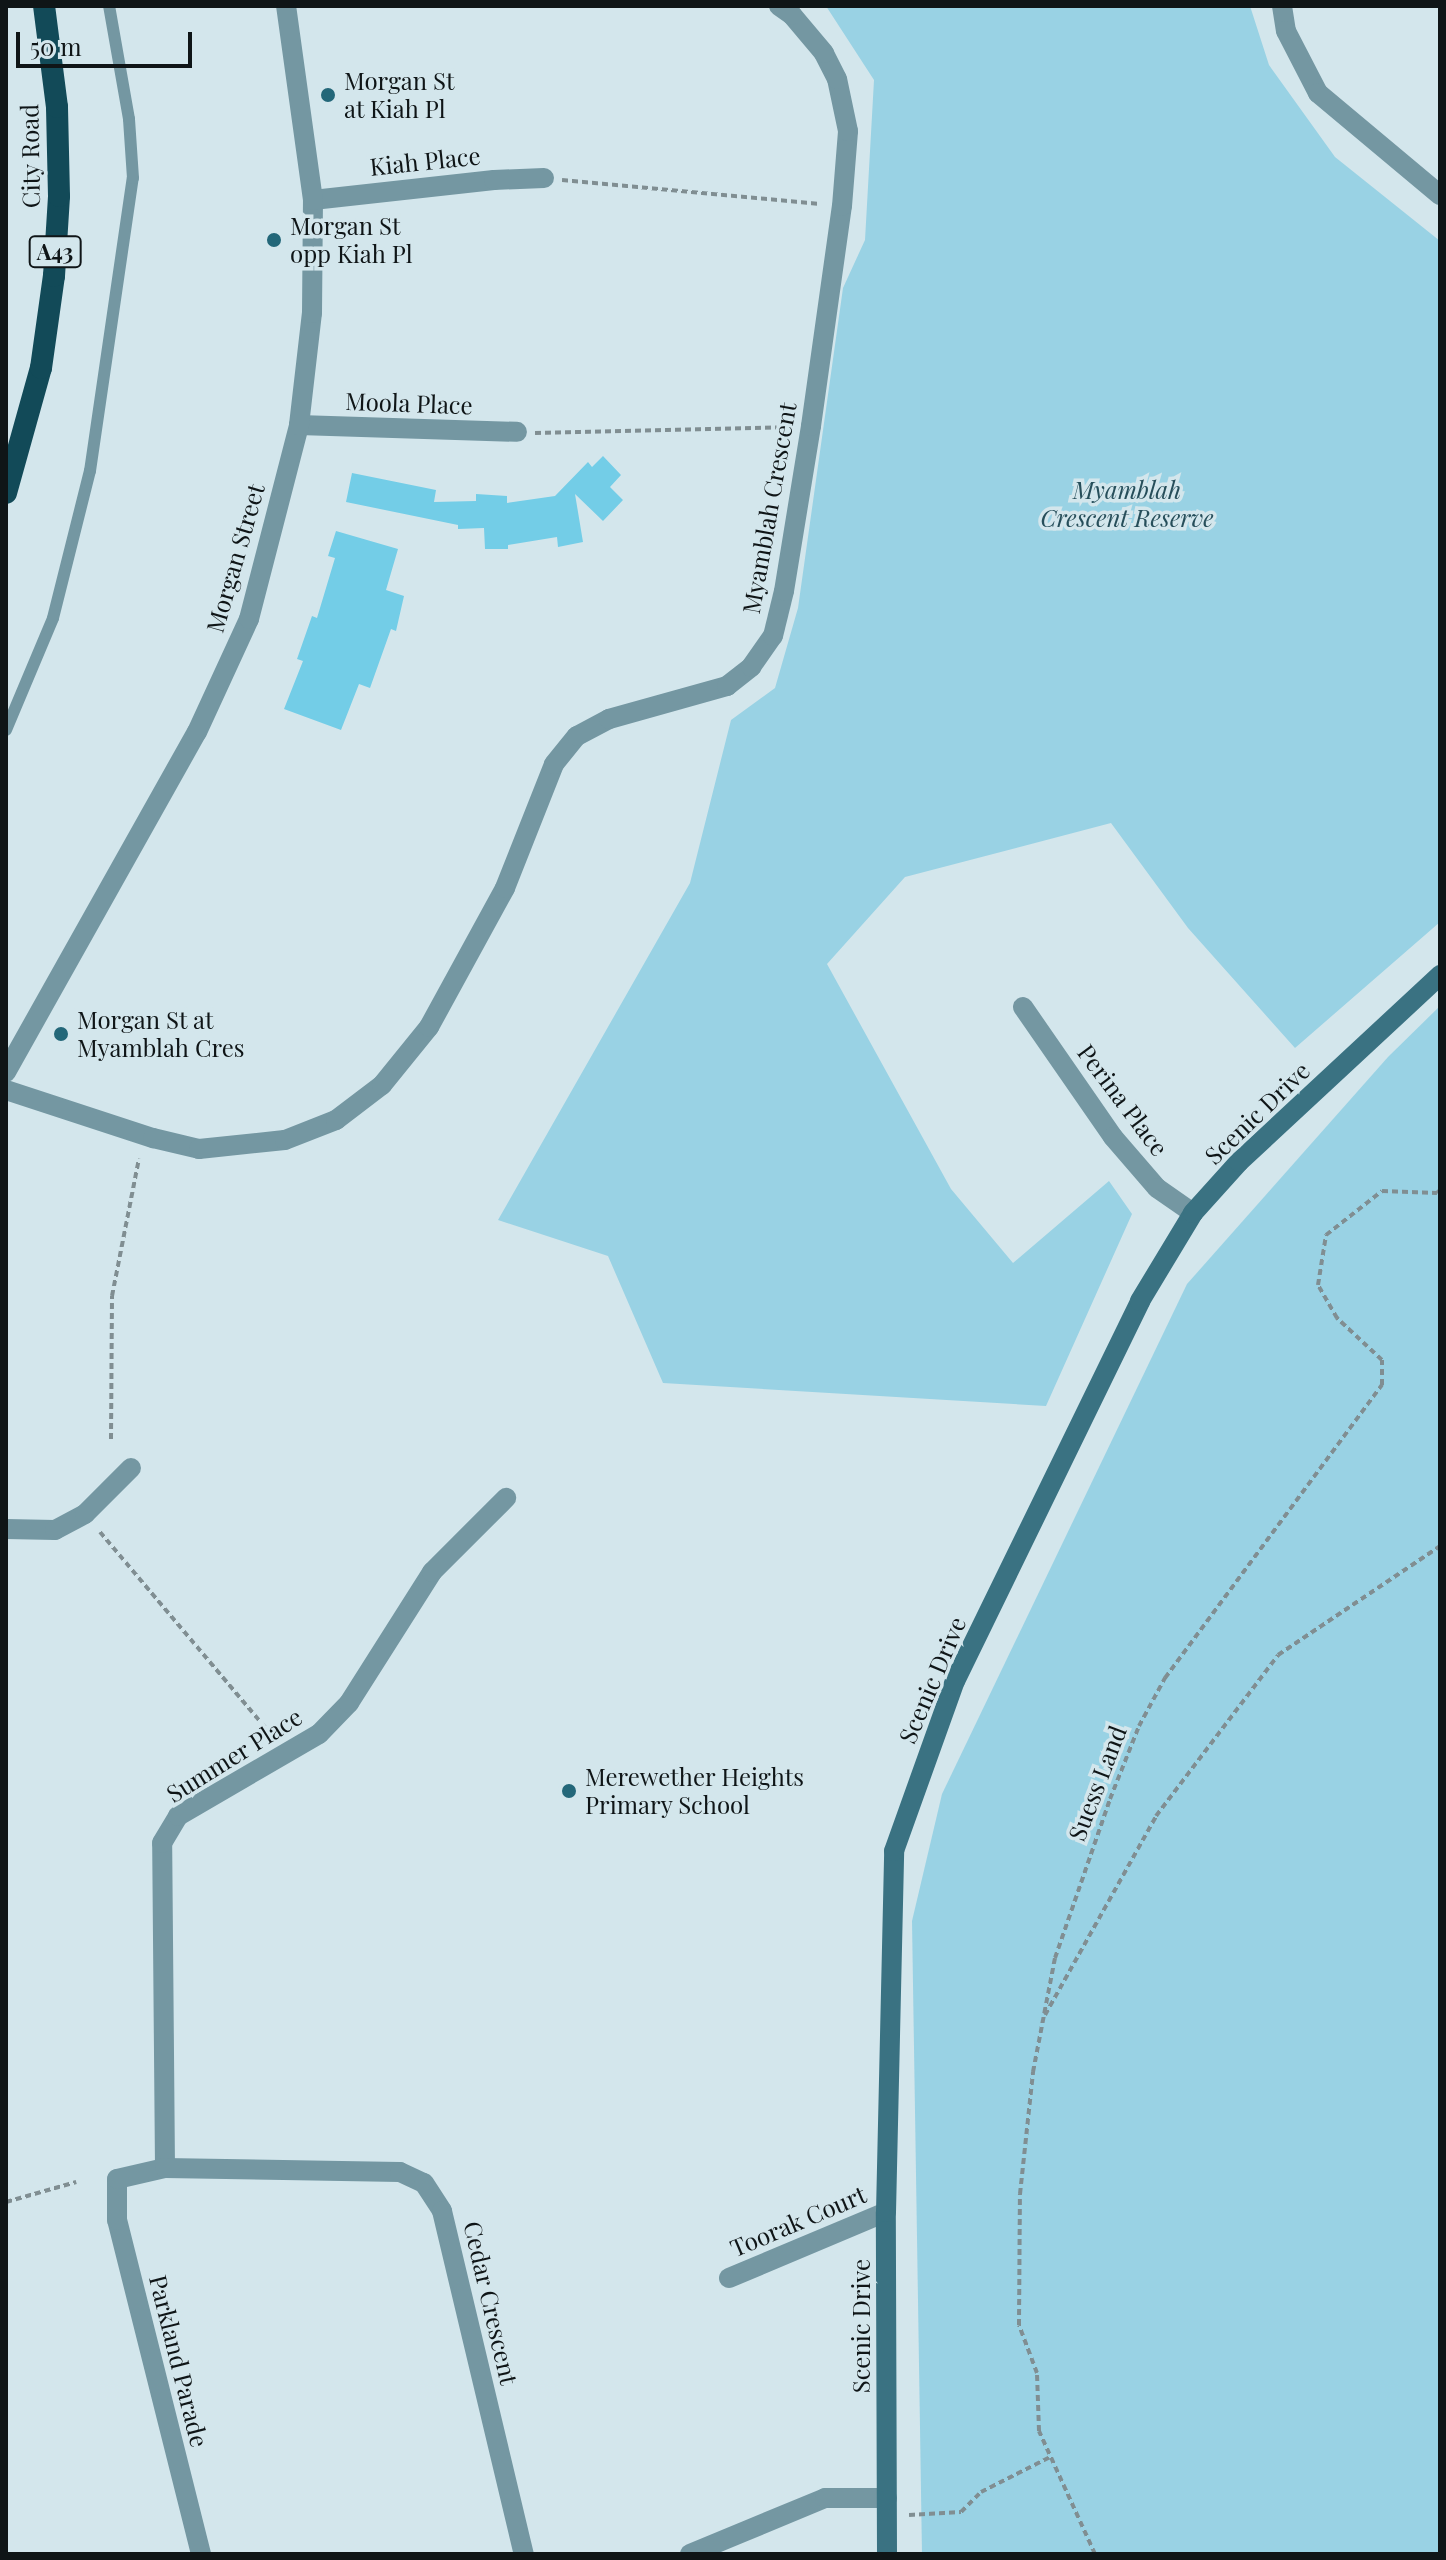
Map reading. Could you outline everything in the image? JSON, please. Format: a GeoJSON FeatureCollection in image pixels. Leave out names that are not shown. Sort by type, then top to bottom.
{"type":"FeatureCollection","features":[{"type":"Feature","properties":{"kind":"highway","name":"City Road"},"geometry":{"type":"LineString","coordinates":[[6,493],[41,368],[54,276],[59,196],[57,107],[44,6]]}},
{"type":"Feature","properties":{"kind":"main road","name":"Scenic Drive"},"geometry":{"type":"LineString","coordinates":[[887,2554],[886,2212],[894,1851],[955,1681],[1140,1301],[1193,1213],[1239,1162],[1440,975]]}},
{"type":"Feature","properties":{"kind":"street","name":"Morgan Street"},"geometry":{"type":"LineString","coordinates":[[6,1072],[197,732],[249,619],[299,425],[312,313],[313,200],[286,6]]}},
{"type":"Feature","properties":{"kind":"street","name":"Myamblah Crescent"},"geometry":{"type":"LineString","coordinates":[[6,1090],[153,1138],[199,1149],[285,1140],[336,1120],[382,1085],[429,1027],[505,888],[554,764],[577,736],[609,719],[727,686],[751,667],[773,636],[784,591],[842,206],[848,131],[837,79],[824,53],[792,15],[779,6]]}},
{"type":"Feature","properties":{"kind":"street"},"geometry":{"type":"LineString","coordinates":[[1282,6],[1286,31],[1318,93],[1440,195]]}},
{"type":"Feature","properties":{"kind":"street","name":"Kiah Place"},"geometry":{"type":"LineString","coordinates":[[313,200],[494,180],[544,178]]}},
{"type":"Feature","properties":{"kind":"street","name":"Moola Place"},"geometry":{"type":"LineString","coordinates":[[299,425],[517,432]]}},
{"type":"Feature","properties":{"kind":"street","name":"Perina Place"},"geometry":{"type":"LineString","coordinates":[[1023,1007],[1113,1137],[1157,1188],[1193,1213]]}},
{"type":"Feature","properties":{"kind":"street"},"geometry":{"type":"LineString","coordinates":[[6,1529],[55,1530],[85,1514],[131,1468]]}},
{"type":"Feature","properties":{"kind":"street","name":"Summer Place"},"geometry":{"type":"LineString","coordinates":[[165,2168],[162,1843],[178,1816],[319,1734],[349,1703],[432,1572],[506,1498]]}},
{"type":"Feature","properties":{"kind":"street","name":"Cedar Crescent"},"geometry":{"type":"LineString","coordinates":[[117,2179],[165,2168],[400,2172],[424,2183],[442,2211],[524,2554]]}},
{"type":"Feature","properties":{"kind":"street","name":"Parkland Parade"},"geometry":{"type":"LineString","coordinates":[[117,2179],[117,2220],[201,2554]]}},
{"type":"Feature","properties":{"kind":"street","name":"Toorak Court"},"geometry":{"type":"LineString","coordinates":[[729,2278],[886,2212]]}},
{"type":"Feature","properties":{"kind":"street"},"geometry":{"type":"LineString","coordinates":[[690,2554],[825,2498],[887,2507]]}},
{"type":"Feature","properties":{"kind":"lane"},"geometry":{"type":"LineString","coordinates":[[6,730],[53,618],[90,471],[133,178],[129,119],[109,6]]}},
{"type":"Feature","properties":{"kind":"path"},"geometry":{"type":"LineString","coordinates":[[544,178],[842,206]]}},
{"type":"Feature","properties":{"kind":"path"},"geometry":{"type":"LineString","coordinates":[[517,432],[811,426]]}},
{"type":"Feature","properties":{"kind":"path"},"geometry":{"type":"LineString","coordinates":[[111,1439],[112,1296],[139,1159]]}},
{"type":"Feature","properties":{"kind":"path","name":"Suess Land"},"geometry":{"type":"LineString","coordinates":[[1095,2554],[1082,2533],[1064,2480],[1039,2431],[1037,2373],[1019,2325],[1020,2194],[1042,2021],[1055,1958],[1079,1880],[1145,1714],[1165,1678],[1382,1385],[1382,1360],[1337,1318],[1318,1285],[1326,1235],[1382,1191],[1440,1190]]}},
{"type":"Feature","properties":{"kind":"path"},"geometry":{"type":"LineString","coordinates":[[100,1532],[274,1738]]}},
{"type":"Feature","properties":{"kind":"path"},"geometry":{"type":"LineString","coordinates":[[1042,2021],[1156,1816],[1278,1655],[1440,1546]]}},
{"type":"Feature","properties":{"kind":"path"},"geometry":{"type":"LineString","coordinates":[[6,2202],[76,2182]]}},
{"type":"Feature","properties":{"kind":"path"},"geometry":{"type":"LineString","coordinates":[[887,2507],[961,2512],[981,2492],[1050,2457]]}},
{"type":"Feature","properties":{"kind":"green space","name":"Myamblah Crescent Reserve"},"geometry":{"type":"Polygon","coordinates":[[[826,6],[1250,6],[1269,65],[1335,157],[1440,241],[1440,922],[1295,1048],[1188,928],[1111,823],[905,877],[827,964],[951,1189],[1013,1263],[1109,1181],[1132,1214],[1046,1406],[663,1383],[608,1256],[498,1220],[690,883],[731,720],[775,688],[798,608],[843,288],[865,240],[874,80],[826,6]]]}},
{"type":"Feature","properties":{"kind":"green space"},"geometry":{"type":"Polygon","coordinates":[[[1440,1006],[1440,2554],[922,2554],[912,1921],[942,1794],[1187,1284],[1388,1057],[1440,1006]]]}},
{"type":"Feature","properties":{"kind":"building"},"geometry":{"type":"Polygon","coordinates":[[[603,456],[621,475],[610,487],[623,500],[603,521],[575,494],[583,542],[558,547],[557,537],[508,545],[508,549],[485,549],[484,528],[458,529],[458,525],[346,502],[352,473],[436,490],[434,502],[476,501],[476,494],[507,496],[507,503],[555,496],[588,462],[592,467],[603,456]]]}},
{"type":"Feature","properties":{"kind":"building"},"geometry":{"type":"Polygon","coordinates":[[[336,531],[398,549],[386,590],[404,596],[396,631],[391,629],[370,688],[359,684],[341,730],[284,709],[303,661],[297,659],[312,616],[317,618],[335,558],[328,556],[336,531]]]}},
{"type":"Feature","properties":{"kind":"place","name":"Morgan St at Kiah Pl"},"geometry":{"type":"Point","coordinates":[328,95]}},
{"type":"Feature","properties":{"kind":"place","name":"Morgan St opp Kiah Pl"},"geometry":{"type":"Point","coordinates":[274,240]}},
{"type":"Feature","properties":{"kind":"place","name":"Morgan St at Myamblah Cres"},"geometry":{"type":"Point","coordinates":[61,1034]}},
{"type":"Feature","properties":{"kind":"place","name":"Merewether Heights Primary School"},"geometry":{"type":"Point","coordinates":[569,1791]}}]}
